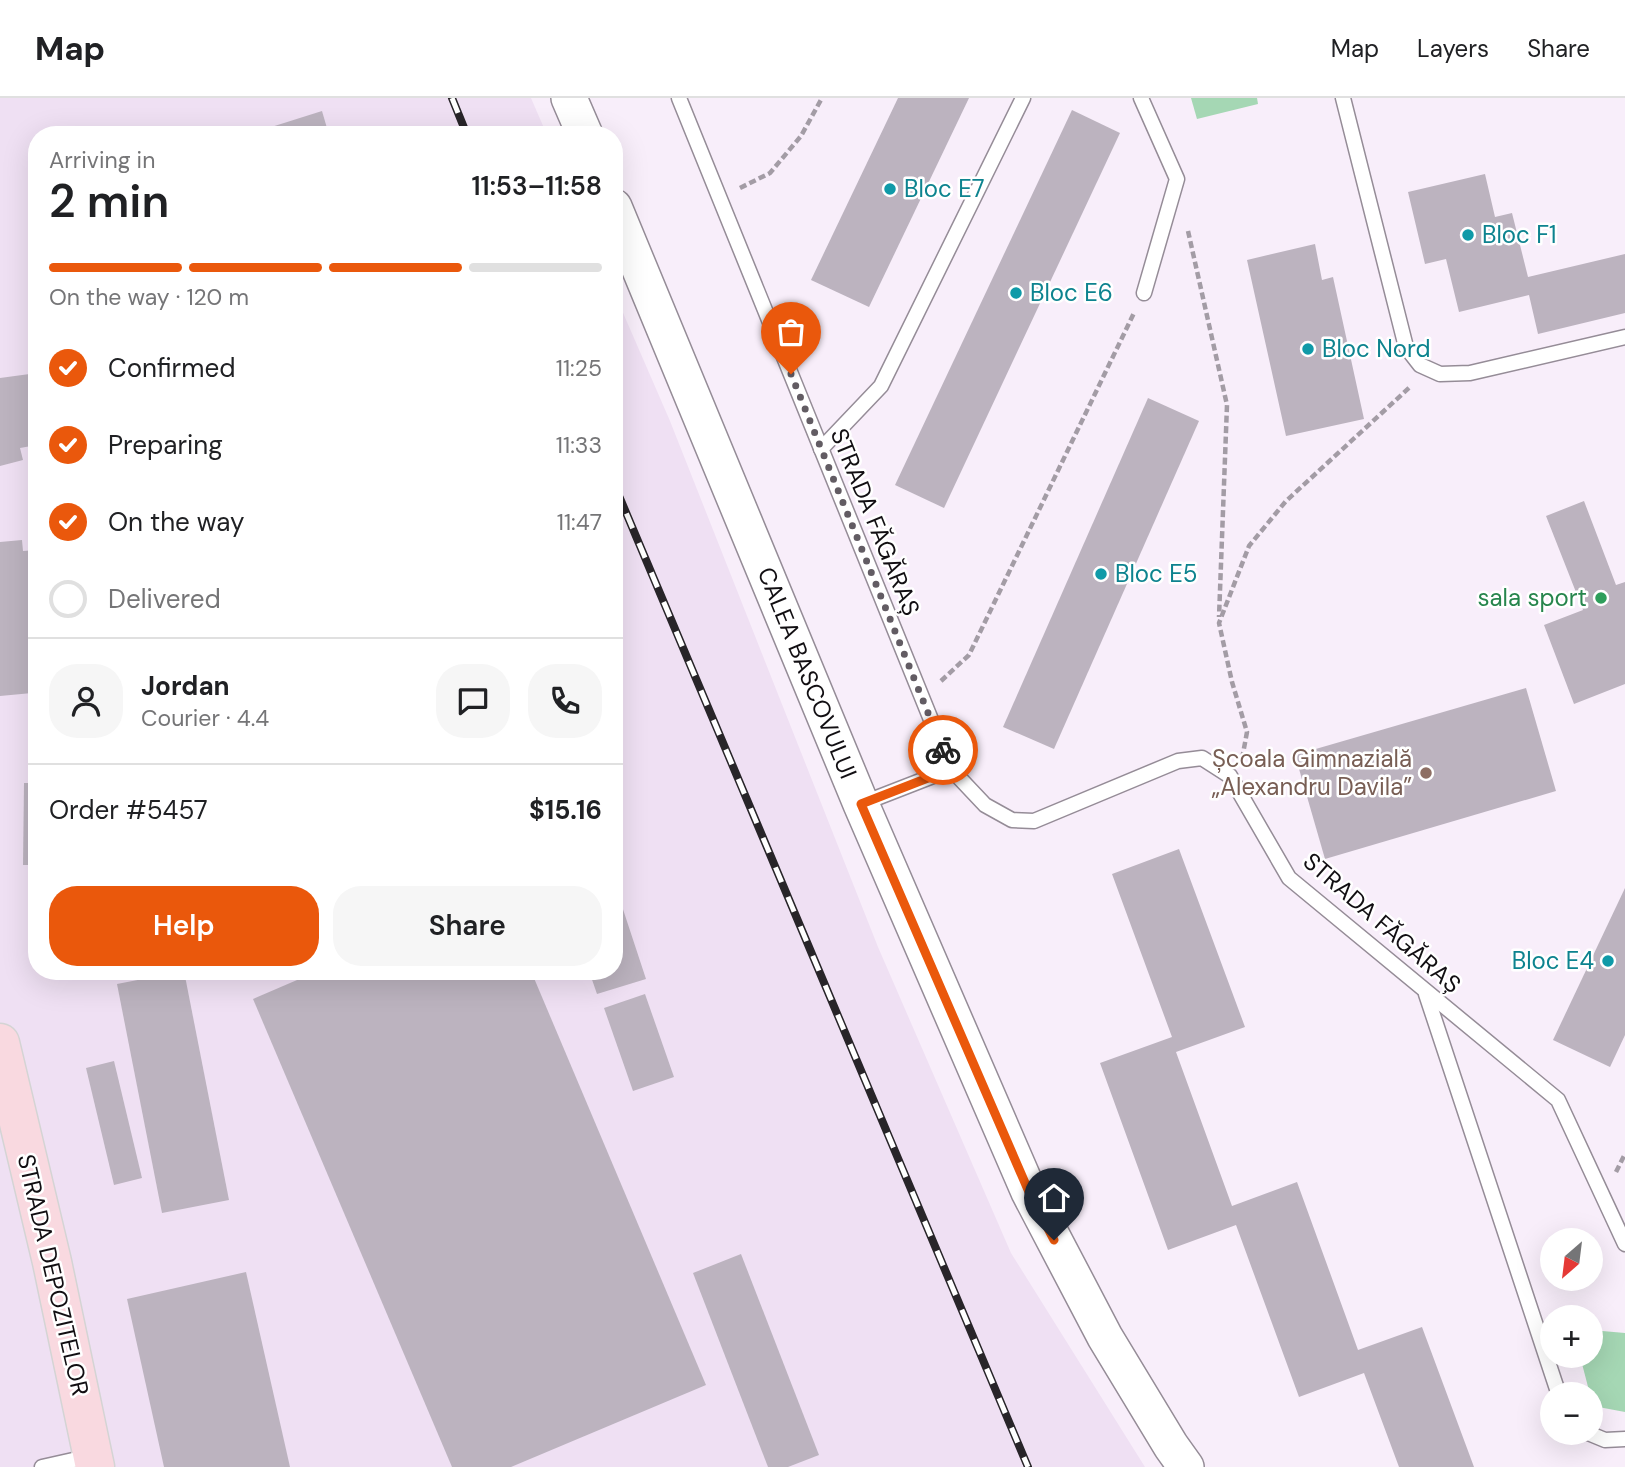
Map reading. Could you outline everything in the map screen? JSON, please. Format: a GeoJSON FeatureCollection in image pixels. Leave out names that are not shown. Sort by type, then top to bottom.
{"type":"FeatureCollection","features":[{"type":"Feature","properties":{"kind":"main road","name":"STRADA DEPOZITELOR"},"geometry":{"type":"LineString","coordinates":[[0,1043],[52,1262],[94,1462]]}},
{"type":"Feature","properties":{"kind":"street"},"geometry":{"type":"LineString","coordinates":[[569,98],[580,126]]}},
{"type":"Feature","properties":{"kind":"street","name":"CALEA BASCOVULUI"},"geometry":{"type":"LineString","coordinates":[[623,229],[861,804],[1029,1192],[1105,1336],[1186,1467]]}},
{"type":"Feature","properties":{"kind":"lane","name":"STRADA FĂGĂRAȘ"},"geometry":{"type":"LineString","coordinates":[[680,98],[951,769],[985,805],[1012,820],[1034,821],[1178,761],[1202,758],[1230,776],[1289,878],[1558,1100],[1625,1244]]}},
{"type":"Feature","properties":{"kind":"lane"},"geometry":{"type":"LineString","coordinates":[[821,449],[881,386],[1023,98]]}},
{"type":"Feature","properties":{"kind":"lane"},"geometry":{"type":"LineString","coordinates":[[1141,98],[1177,179],[1144,293]]}},
{"type":"Feature","properties":{"kind":"lane"},"geometry":{"type":"LineString","coordinates":[[1343,98],[1406,347],[1420,365],[1440,374],[1470,373],[1625,337]]}},
{"type":"Feature","properties":{"kind":"lane"},"geometry":{"type":"LineString","coordinates":[[861,804],[951,769]]}},
{"type":"Feature","properties":{"kind":"lane"},"geometry":{"type":"LineString","coordinates":[[1426,993],[1555,1382]]}},
{"type":"Feature","properties":{"kind":"lane"},"geometry":{"type":"LineString","coordinates":[[1603,1439],[1625,1439]]}},
{"type":"Feature","properties":{"kind":"lane"},"geometry":{"type":"LineString","coordinates":[[42,1467],[94,1462]]}},
{"type":"Feature","properties":{"kind":"path"},"geometry":{"type":"LineString","coordinates":[[720,198],[770,173],[801,136],[822,98]]}},
{"type":"Feature","properties":{"kind":"path"},"geometry":{"type":"LineString","coordinates":[[1177,179],[1227,405],[1219,623],[1247,732],[1237,788]]}},
{"type":"Feature","properties":{"kind":"path"},"geometry":{"type":"LineString","coordinates":[[922,699],[969,655],[1144,293]]}},
{"type":"Feature","properties":{"kind":"path"},"geometry":{"type":"LineString","coordinates":[[1219,623],[1249,546],[1286,501],[1429,369]]}},
{"type":"Feature","properties":{"kind":"shaded area"},"geometry":{"type":"Polygon","coordinates":[[[0,98],[531,98],[543,126],[28,126],[28,980],[623,980],[623,313],[670,421],[878,947],[1011,1253],[1145,1467],[0,1467],[0,98]]]}},
{"type":"Feature","properties":{"kind":"green space"},"geometry":{"type":"Polygon","coordinates":[[[1191,98],[1257,98],[1258,104],[1197,119],[1191,98]]]}},
{"type":"Feature","properties":{"kind":"green space"},"geometry":{"type":"Polygon","coordinates":[[[1603,1331],[1625,1333],[1625,1412],[1603,1408],[1603,1382],[1587,1382],[1583,1368],[1603,1368],[1603,1331]]]}},
{"type":"Feature","properties":{"kind":"building","name":"Bloc E7"},"geometry":{"type":"Polygon","coordinates":[[[898,98],[969,98],[869,307],[811,280],[898,98]]]}},
{"type":"Feature","properties":{"kind":"building","name":"Bloc E6"},"geometry":{"type":"Polygon","coordinates":[[[1072,110],[1120,133],[944,508],[895,485],[1072,110]]]}},
{"type":"Feature","properties":{"kind":"building"},"geometry":{"type":"Polygon","coordinates":[[[322,111],[326,126],[274,126],[322,111]]]}},
{"type":"Feature","properties":{"kind":"building","name":"Bloc F1"},"geometry":{"type":"Polygon","coordinates":[[[1485,174],[1495,217],[1512,213],[1528,277],[1625,254],[1625,313],[1538,334],[1529,295],[1459,312],[1446,259],[1425,264],[1408,192],[1485,174]]]}},
{"type":"Feature","properties":{"kind":"building","name":"Bloc Nord"},"geometry":{"type":"Polygon","coordinates":[[[1315,244],[1322,280],[1333,277],[1364,419],[1286,436],[1247,260],[1315,244]]]}},
{"type":"Feature","properties":{"kind":"building"},"geometry":{"type":"Polygon","coordinates":[[[28,374],[28,447],[20,448],[23,460],[0,466],[0,378],[28,374]]]}},
{"type":"Feature","properties":{"kind":"building","name":"Bloc E5"},"geometry":{"type":"Polygon","coordinates":[[[1148,398],[1199,421],[1054,749],[1003,727],[1148,398]]]}},
{"type":"Feature","properties":{"kind":"building","name":"sala sport"},"geometry":{"type":"Polygon","coordinates":[[[1584,501],[1616,585],[1625,582],[1625,684],[1574,704],[1544,625],[1583,610],[1546,516],[1584,501]]]}},
{"type":"Feature","properties":{"kind":"building"},"geometry":{"type":"Polygon","coordinates":[[[22,540],[23,551],[28,551],[28,693],[0,696],[0,542],[22,540]]]}},
{"type":"Feature","properties":{"kind":"building","name":"Școala Gimnazială „Alexandru Davila”"},"geometry":{"type":"Polygon","coordinates":[[[1526,688],[1556,791],[1325,859],[1295,755],[1526,688]]]}},
{"type":"Feature","properties":{"kind":"building"},"geometry":{"type":"Polygon","coordinates":[[[24,783],[28,783],[28,865],[23,865],[24,783]]]}},
{"type":"Feature","properties":{"kind":"building"},"geometry":{"type":"Polygon","coordinates":[[[1179,849],[1245,1027],[1176,1052],[1232,1206],[1297,1182],[1358,1350],[1422,1327],[1474,1467],[1399,1467],[1364,1373],[1299,1397],[1236,1225],[1168,1250],[1100,1063],[1172,1037],[1112,874],[1179,849]]]}},
{"type":"Feature","properties":{"kind":"building","name":"Bloc E4"},"geometry":{"type":"Polygon","coordinates":[[[1625,888],[1625,1035],[1610,1067],[1553,1040],[1625,888]]]}},
{"type":"Feature","properties":{"kind":"building"},"geometry":{"type":"Polygon","coordinates":[[[623,909],[646,979],[597,994],[592,980],[623,980],[623,909]]]}},
{"type":"Feature","properties":{"kind":"building"},"geometry":{"type":"Polygon","coordinates":[[[138,980],[186,980],[229,1200],[162,1213],[117,984],[138,980]]]}},
{"type":"Feature","properties":{"kind":"building"},"geometry":{"type":"Polygon","coordinates":[[[297,980],[535,980],[706,1385],[511,1467],[452,1467],[253,999],[297,980]]]}},
{"type":"Feature","properties":{"kind":"building"},"geometry":{"type":"Polygon","coordinates":[[[645,994],[674,1077],[633,1091],[604,1008],[645,994]]]}},
{"type":"Feature","properties":{"kind":"building"},"geometry":{"type":"Polygon","coordinates":[[[114,1061],[142,1178],[114,1185],[86,1068],[114,1061]]]}},
{"type":"Feature","properties":{"kind":"building"},"geometry":{"type":"Polygon","coordinates":[[[741,1254],[819,1455],[788,1467],[768,1467],[693,1273],[741,1254]]]}},
{"type":"Feature","properties":{"kind":"building"},"geometry":{"type":"Polygon","coordinates":[[[246,1272],[290,1467],[164,1467],[127,1299],[246,1272]]]}},
{"type":"Feature","properties":{"kind":"railway"},"geometry":{"type":"LineString","coordinates":[[452,98],[463,126]]}},
{"type":"Feature","properties":{"kind":"railway"},"geometry":{"type":"LineString","coordinates":[[623,505],[1028,1467]]}},
{"type":"Feature","properties":{"kind":"way so far"},"geometry":{"type":"LineString","coordinates":[[791,374],[943,750]]}},
{"type":"Feature","properties":{"kind":"place","name":"Bloc E7"},"geometry":{"type":"Point","coordinates":[890,189]}},
{"type":"Feature","properties":{"kind":"place","name":"Bloc F1"},"geometry":{"type":"Point","coordinates":[1468,235]}},
{"type":"Feature","properties":{"kind":"place","name":"Bloc E6"},"geometry":{"type":"Point","coordinates":[1016,293]}},
{"type":"Feature","properties":{"kind":"place","name":"Bloc Nord"},"geometry":{"type":"Point","coordinates":[1308,349]}},
{"type":"Feature","properties":{"kind":"place","name":"Bloc E5"},"geometry":{"type":"Point","coordinates":[1101,574]}},
{"type":"Feature","properties":{"kind":"place","name":"sala sport"},"geometry":{"type":"Point","coordinates":[1601,598]}},
{"type":"Feature","properties":{"kind":"place","name":"Școala Gimnazială „Alexandru Davila”"},"geometry":{"type":"Point","coordinates":[1426,773]}},
{"type":"Feature","properties":{"kind":"place","name":"Bloc E4"},"geometry":{"type":"Point","coordinates":[1608,961]}},
{"type":"Feature","properties":{"kind":"route"},"geometry":{"type":"LineString","coordinates":[[943,750],[951,769],[861,804],[1029,1192],[1054,1240]]}}]}
